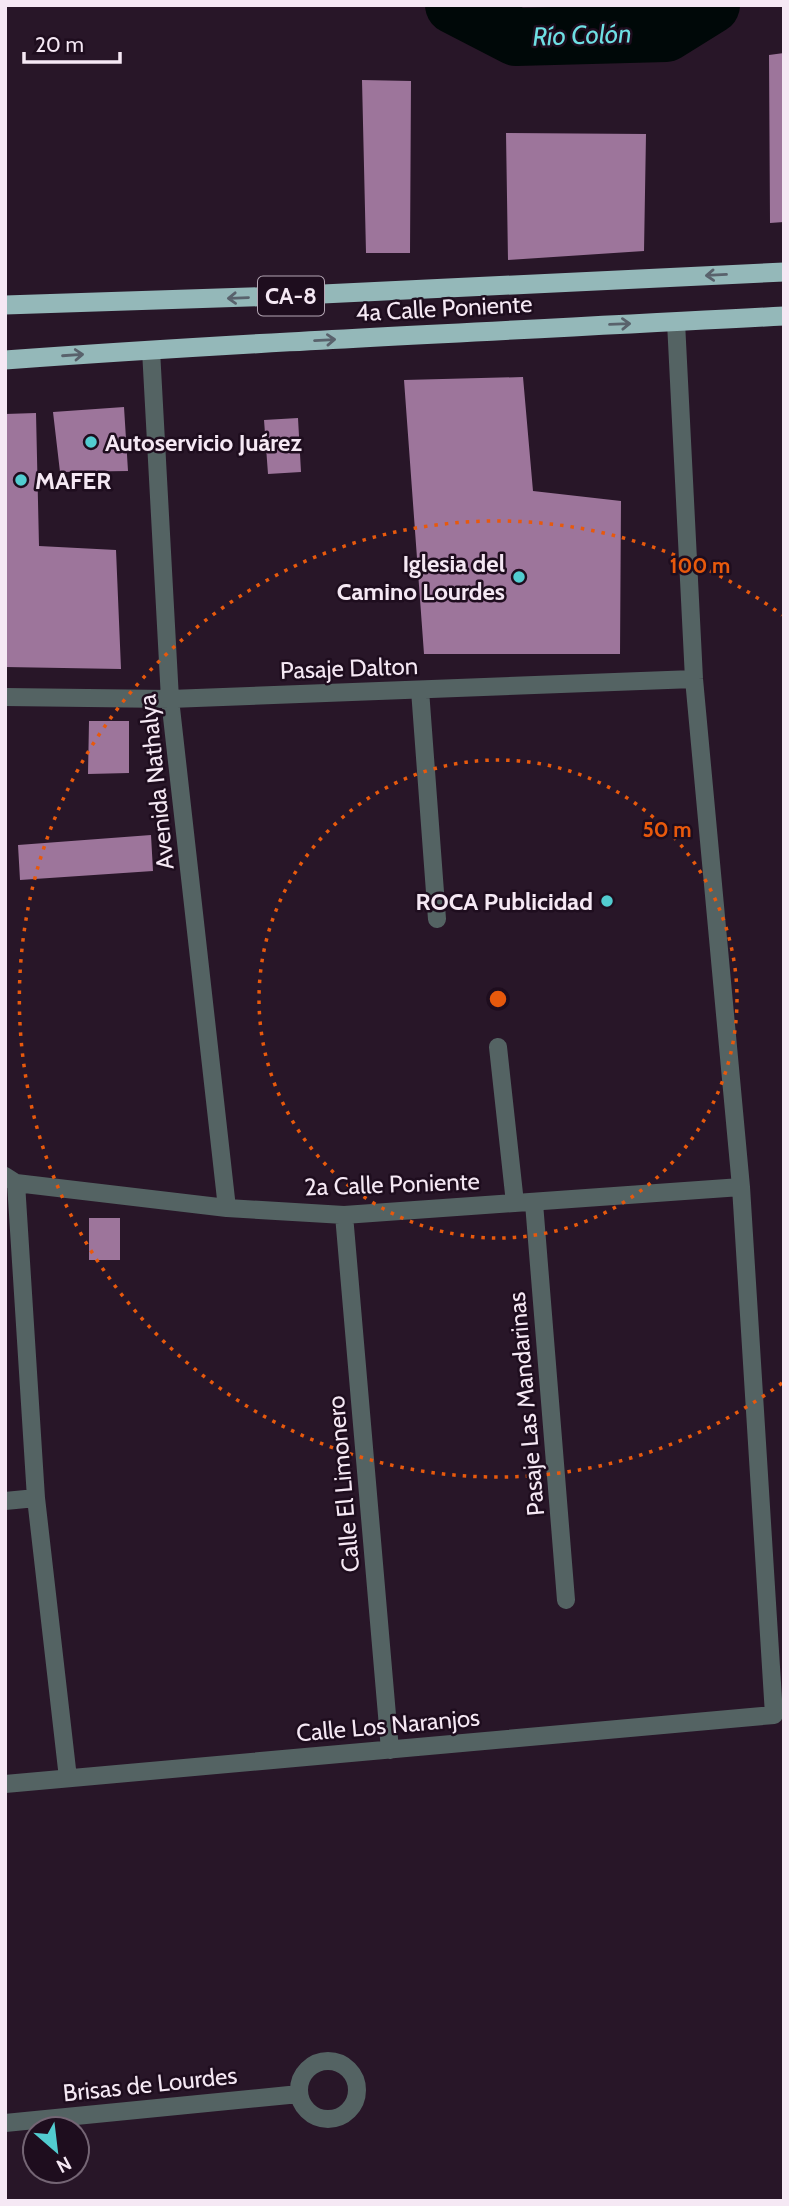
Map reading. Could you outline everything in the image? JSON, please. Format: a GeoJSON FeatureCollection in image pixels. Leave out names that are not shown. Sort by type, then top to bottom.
{"type":"FeatureCollection","features":[{"type":"Feature","properties":{"kind":"highway","name":"4a Calle Poniente"},"geometry":{"type":"LineString","coordinates":[[5,305],[281,296],[784,272]]}},
{"type":"Feature","properties":{"kind":"highway","name":"CA-8"},"geometry":{"type":"LineString","coordinates":[[676,322],[784,316]]}},
{"type":"Feature","properties":{"kind":"highway","name":"4a Calle Poniente"},"geometry":{"type":"LineString","coordinates":[[5,360],[564,326],[676,322]]}},
{"type":"Feature","properties":{"kind":"street"},"geometry":{"type":"LineString","coordinates":[[676,322],[694,679],[741,1187]]}},
{"type":"Feature","properties":{"kind":"street","name":"Avenida Nathalya"},"geometry":{"type":"LineString","coordinates":[[151,350],[170,699],[227,1208]]}},
{"type":"Feature","properties":{"kind":"street","name":"Pasaje Dalton"},"geometry":{"type":"LineString","coordinates":[[5,697],[170,699],[694,679]]}},
{"type":"Feature","properties":{"kind":"street"},"geometry":{"type":"LineString","coordinates":[[420,690],[437,919]]}},
{"type":"Feature","properties":{"kind":"street"},"geometry":{"type":"LineString","coordinates":[[498,1047],[515,1203]]}},
{"type":"Feature","properties":{"kind":"street"},"geometry":{"type":"LineString","coordinates":[[11,1180],[36,1498],[68,1778]]}},
{"type":"Feature","properties":{"kind":"street","name":"2a Calle Poniente"},"geometry":{"type":"LineString","coordinates":[[11,1180],[227,1208],[344,1215],[741,1187]]}},
{"type":"Feature","properties":{"kind":"street","name":"Calle Los Naranjos"},"geometry":{"type":"LineString","coordinates":[[5,1784],[774,1715],[741,1187]]}},
{"type":"Feature","properties":{"kind":"street","name":"Pasaje Las Mandarinas"},"geometry":{"type":"LineString","coordinates":[[534,1203],[566,1600]]}},
{"type":"Feature","properties":{"kind":"street","name":"Calle El Limonero"},"geometry":{"type":"LineString","coordinates":[[344,1215],[390,1750]]}},
{"type":"Feature","properties":{"kind":"street"},"geometry":{"type":"LineString","coordinates":[[5,1501],[36,1498]]}},
{"type":"Feature","properties":{"kind":"street","name":"Brisas de Lourdes"},"geometry":{"type":"LineString","coordinates":[[5,2123],[299,2094]]}},
{"type":"Feature","properties":{"kind":"building"},"geometry":{"type":"Polygon","coordinates":[[[784,53],[784,222],[770,223],[769,55],[784,53]]]}},
{"type":"Feature","properties":{"kind":"building"},"geometry":{"type":"Polygon","coordinates":[[[362,80],[411,81],[410,253],[366,253],[362,80]]]}},
{"type":"Feature","properties":{"kind":"building"},"geometry":{"type":"Polygon","coordinates":[[[506,133],[646,134],[644,251],[508,260],[506,133]]]}},
{"type":"Feature","properties":{"kind":"building","name":"Iglesia del Camino Lourdes"},"geometry":{"type":"Polygon","coordinates":[[[523,377],[533,491],[621,501],[620,654],[424,654],[404,380],[523,377]]]}},
{"type":"Feature","properties":{"kind":"building","name":"Autoservicio Juárez"},"geometry":{"type":"Polygon","coordinates":[[[124,407],[128,471],[60,472],[53,412],[124,407]]]}},
{"type":"Feature","properties":{"kind":"building","name":"MAFER"},"geometry":{"type":"Polygon","coordinates":[[[36,413],[39,546],[116,550],[121,669],[5,667],[5,414],[36,413]]]}},
{"type":"Feature","properties":{"kind":"building"},"geometry":{"type":"Polygon","coordinates":[[[298,418],[301,472],[268,474],[264,420],[298,418]]]}},
{"type":"Feature","properties":{"kind":"building"},"geometry":{"type":"Polygon","coordinates":[[[89,721],[129,721],[129,773],[88,774],[89,721]]]}},
{"type":"Feature","properties":{"kind":"building"},"geometry":{"type":"Polygon","coordinates":[[[151,835],[153,871],[20,880],[18,845],[151,835]]]}},
{"type":"Feature","properties":{"kind":"building"},"geometry":{"type":"Polygon","coordinates":[[[89,1218],[120,1218],[120,1260],[89,1260],[89,1218]]]}},
{"type":"Feature","properties":{"kind":"waterway","name":"Río Colón"},"geometry":{"type":"LineString","coordinates":[[454,5],[516,37],[666,33],[711,5]]}},
{"type":"Feature","properties":{"kind":"place","name":"Autoservicio Juárez"},"geometry":{"type":"Point","coordinates":[91,442]}},
{"type":"Feature","properties":{"kind":"place","name":"MAFER"},"geometry":{"type":"Point","coordinates":[21,480]}},
{"type":"Feature","properties":{"kind":"place","name":"Iglesia del Camino Lourdes"},"geometry":{"type":"Point","coordinates":[519,577]}},
{"type":"Feature","properties":{"kind":"place","name":"ROCA Publicidad"},"geometry":{"type":"Point","coordinates":[607,901]}}]}
